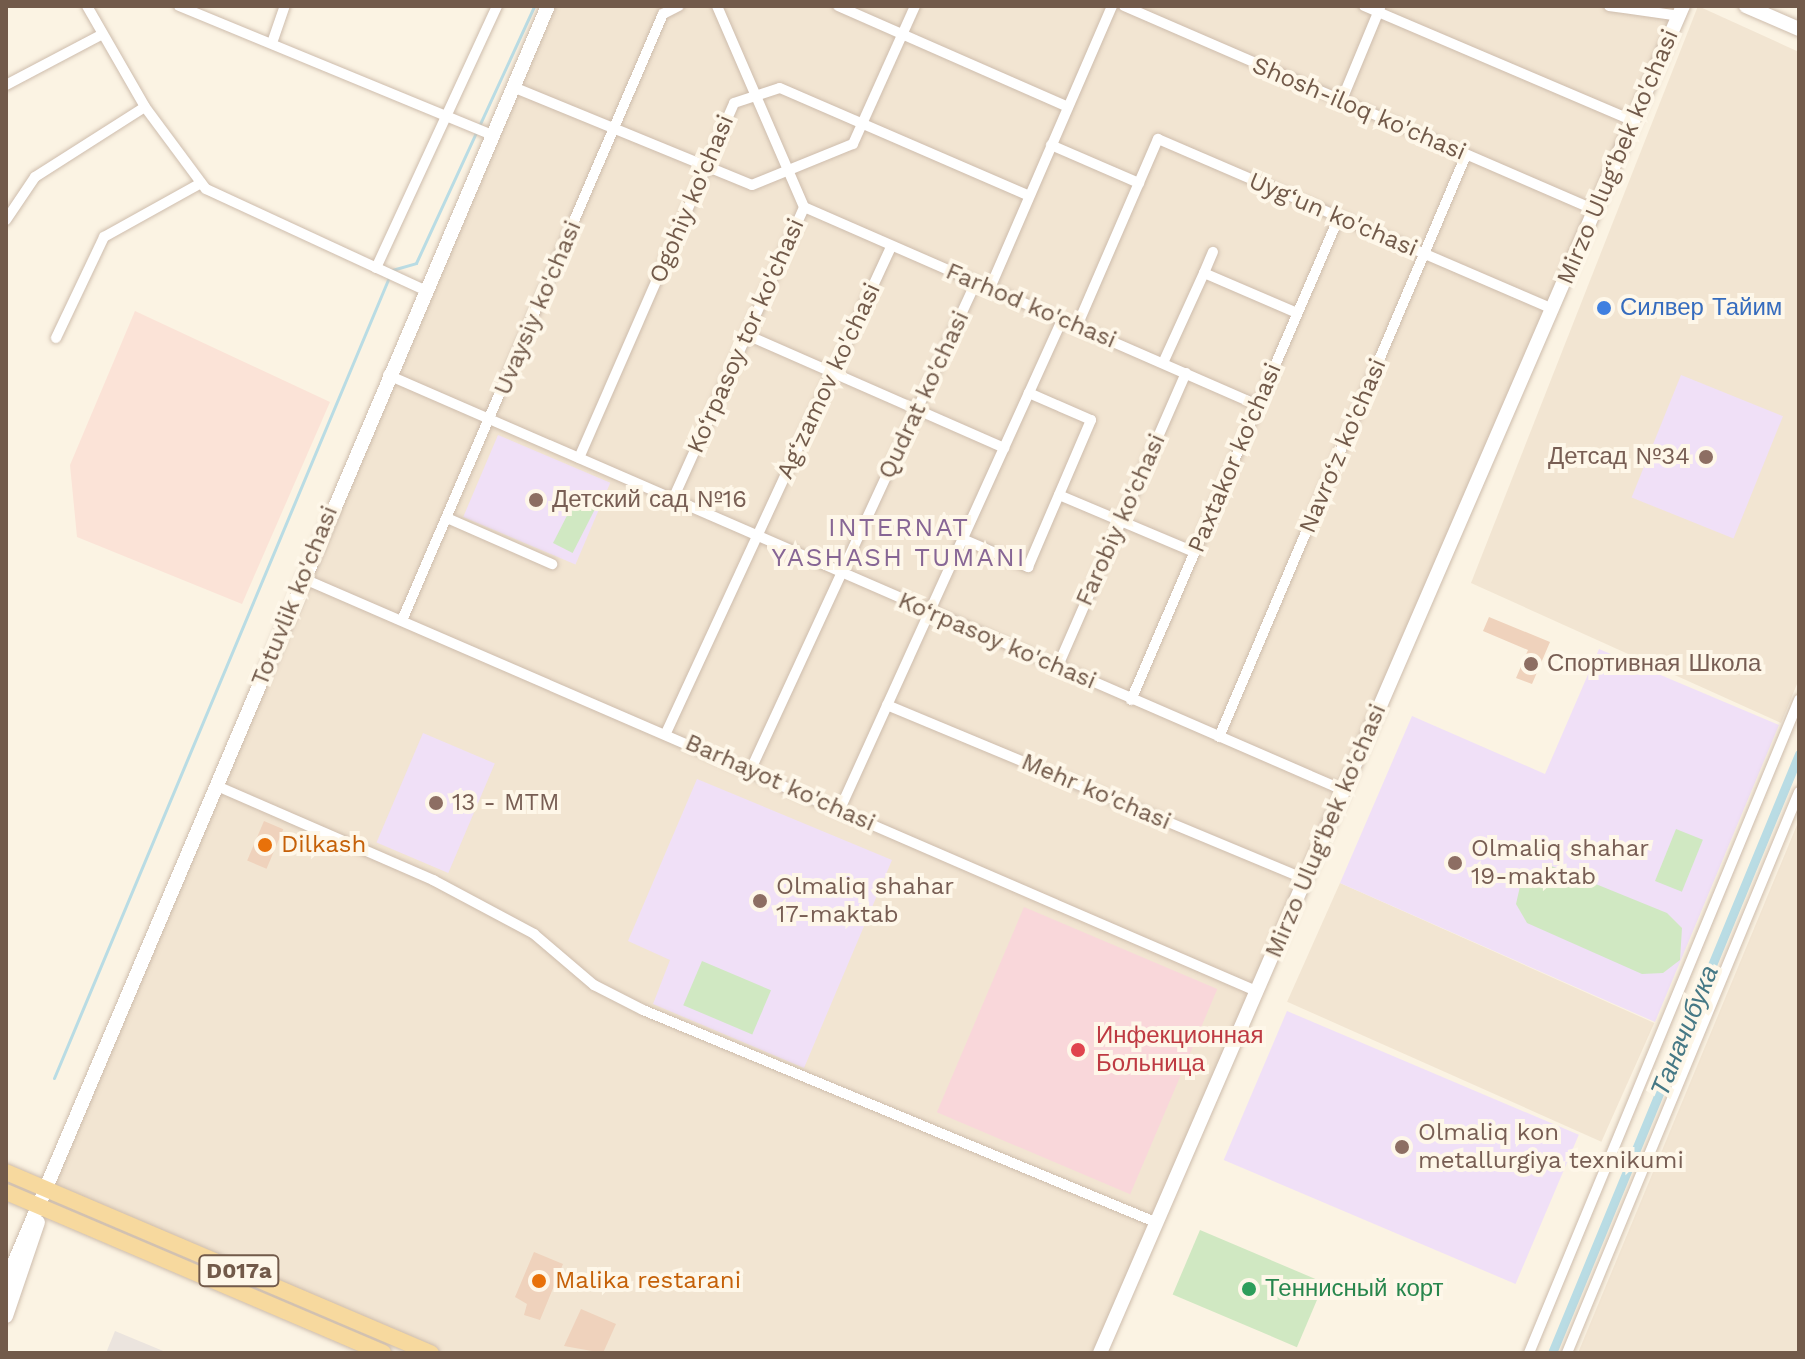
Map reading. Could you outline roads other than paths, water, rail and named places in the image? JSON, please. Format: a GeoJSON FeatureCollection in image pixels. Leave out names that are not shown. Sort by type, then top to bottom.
{"type":"FeatureCollection","features":[{"type":"Feature","properties":{"kind":"main road","name":"Totuvlik ko'chasi"},"geometry":{"type":"LineString","coordinates":[[41,1206],[489,134],[548,6]]}},
{"type":"Feature","properties":{"kind":"main road"},"geometry":{"type":"LineString","coordinates":[[1746,6],[1799,29]]}},
{"type":"Feature","properties":{"kind":"main road","name":"Mirzo Ulug‘bek ko'chasi"},"geometry":{"type":"LineString","coordinates":[[1552,309],[1682,11]]}},
{"type":"Feature","properties":{"kind":"main road","name":"Mirzo Ulug'bek ko'chasi"},"geometry":{"type":"LineString","coordinates":[[1100,1353],[1552,309]]}},
{"type":"Feature","properties":{"kind":"main road","name":"D017a"},"geometry":{"type":"LineString","coordinates":[[6,1172],[431,1353]]}},
{"type":"Feature","properties":{"kind":"main road","name":"D017a"},"geometry":{"type":"LineString","coordinates":[[6,1192],[383,1353]]}},
{"type":"Feature","properties":{"kind":"main road"},"geometry":{"type":"LineString","coordinates":[[6,1282],[41,1206]]}},
{"type":"Feature","properties":{"kind":"main road"},"geometry":{"type":"LineString","coordinates":[[6,1316],[34,1247],[41,1206]]}},
{"type":"Feature","properties":{"kind":"street"},"geometry":{"type":"LineString","coordinates":[[87,6],[145,107],[201,183],[425,290]]}},
{"type":"Feature","properties":{"kind":"street"},"geometry":{"type":"LineString","coordinates":[[179,6],[489,134]]}},
{"type":"Feature","properties":{"kind":"street"},"geometry":{"type":"LineString","coordinates":[[272,43],[285,6]]}},
{"type":"Feature","properties":{"kind":"street"},"geometry":{"type":"LineString","coordinates":[[379,270],[497,6]]}},
{"type":"Feature","properties":{"kind":"street","name":"Uvaysiy ko'chasi"},"geometry":{"type":"LineString","coordinates":[[403,618],[491,420],[663,14],[679,6]]}},
{"type":"Feature","properties":{"kind":"street","name":"Ko‘rpasoy tor ko'chasi"},"geometry":{"type":"LineString","coordinates":[[673,499],[804,207],[717,6]]}},
{"type":"Feature","properties":{"kind":"street"},"geometry":{"type":"LineString","coordinates":[[838,6],[1068,107]]}},
{"type":"Feature","properties":{"kind":"street"},"geometry":{"type":"LineString","coordinates":[[513,87],[705,170],[752,185],[789,174],[853,144],[915,6]]}},
{"type":"Feature","properties":{"kind":"street"},"geometry":{"type":"LineString","coordinates":[[990,288],[1112,6]]}},
{"type":"Feature","properties":{"kind":"street","name":"Shosh-iloq ko'chasi"},"geometry":{"type":"LineString","coordinates":[[1124,6],[1595,210]]}},
{"type":"Feature","properties":{"kind":"street"},"geometry":{"type":"LineString","coordinates":[[1364,6],[1379,9],[1634,121]]}},
{"type":"Feature","properties":{"kind":"street"},"geometry":{"type":"LineString","coordinates":[[1609,6],[1682,11]]}},
{"type":"Feature","properties":{"kind":"street"},"geometry":{"type":"LineString","coordinates":[[1341,102],[1379,9]]}},
{"type":"Feature","properties":{"kind":"street"},"geometry":{"type":"LineString","coordinates":[[6,85],[101,35]]}},
{"type":"Feature","properties":{"kind":"street","name":"Ogohiy ko'chasi"},"geometry":{"type":"LineString","coordinates":[[579,458],[734,103],[780,88],[1029,196]]}},
{"type":"Feature","properties":{"kind":"street"},"geometry":{"type":"LineString","coordinates":[[6,220],[35,177],[145,107]]}},
{"type":"Feature","properties":{"kind":"street","name":"Uyg‘un ko'chasi"},"geometry":{"type":"LineString","coordinates":[[1077,326],[1158,139],[1552,309]]}},
{"type":"Feature","properties":{"kind":"street"},"geometry":{"type":"LineString","coordinates":[[1051,145],[1139,183]]}},
{"type":"Feature","properties":{"kind":"street","name":"Navro‘z ko'chasi"},"geometry":{"type":"LineString","coordinates":[[1219,737],[1466,155]]}},
{"type":"Feature","properties":{"kind":"street"},"geometry":{"type":"LineString","coordinates":[[56,338],[104,237],[201,183]]}},
{"type":"Feature","properties":{"kind":"street","name":"Farhod ko'chasi"},"geometry":{"type":"LineString","coordinates":[[804,207],[1258,405]]}},
{"type":"Feature","properties":{"kind":"street","name":"Paxtakor ko'chasi"},"geometry":{"type":"LineString","coordinates":[[1131,700],[1339,217]]}},
{"type":"Feature","properties":{"kind":"street","name":"Ag‘zamov ko'chasi"},"geometry":{"type":"LineString","coordinates":[[666,733],[891,247]]}},
{"type":"Feature","properties":{"kind":"street"},"geometry":{"type":"LineString","coordinates":[[1163,363],[1213,252]]}},
{"type":"Feature","properties":{"kind":"street"},"geometry":{"type":"LineString","coordinates":[[1204,273],[1297,313]]}},
{"type":"Feature","properties":{"kind":"street","name":"Qudrat ko'chasi"},"geometry":{"type":"LineString","coordinates":[[751,769],[976,282]]}},
{"type":"Feature","properties":{"kind":"street"},"geometry":{"type":"LineString","coordinates":[[840,809],[965,540],[1062,320]]}},
{"type":"Feature","properties":{"kind":"street"},"geometry":{"type":"LineString","coordinates":[[747,335],[1004,448]]}},
{"type":"Feature","properties":{"kind":"street","name":"Farobiy ko'chasi"},"geometry":{"type":"LineString","coordinates":[[1057,668],[1186,373]]}},
{"type":"Feature","properties":{"kind":"street","name":"Ko‘rpasoy ko'chasi"},"geometry":{"type":"LineString","coordinates":[[388,375],[1343,790]]}},
{"type":"Feature","properties":{"kind":"street"},"geometry":{"type":"LineString","coordinates":[[965,540],[1028,567],[1091,420],[1029,393]]}},
{"type":"Feature","properties":{"kind":"street"},"geometry":{"type":"LineString","coordinates":[[1059,495],[1194,552]]}},
{"type":"Feature","properties":{"kind":"street"},"geometry":{"type":"LineString","coordinates":[[447,518],[552,564]]}},
{"type":"Feature","properties":{"kind":"street","name":"Barhayot ko'chasi"},"geometry":{"type":"LineString","coordinates":[[302,578],[403,618],[1256,991]]}},
{"type":"Feature","properties":{"kind":"street"},"geometry":{"type":"LineString","coordinates":[[1529,1353],[1799,700]]}},
{"type":"Feature","properties":{"kind":"street","name":"Mehr ko'chasi"},"geometry":{"type":"LineString","coordinates":[[887,705],[1305,879]]}},
{"type":"Feature","properties":{"kind":"street"},"geometry":{"type":"LineString","coordinates":[[217,786],[433,880],[534,934],[594,985],[643,1010],[1155,1222]]}},
{"type":"Feature","properties":{"kind":"street"},"geometry":{"type":"LineString","coordinates":[[1567,1353],[1799,792]]}},
{"type":"Feature","properties":{"kind":"waterway"},"geometry":{"type":"LineString","coordinates":[[392,270],[416,263],[534,6]]}},
{"type":"Feature","properties":{"kind":"waterway"},"geometry":{"type":"LineString","coordinates":[[54,1078],[389,277]]}},
{"type":"Feature","properties":{"kind":"waterway","name":"Таначибука"},"geometry":{"type":"LineString","coordinates":[[1552,1353],[1799,754]]}},
{"type":"Feature","properties":{"kind":"place","name":"Силвер Тайим"},"geometry":{"type":"Point","coordinates":[1604,308]}},
{"type":"Feature","properties":{"kind":"place","name":"Детсад №34"},"geometry":{"type":"Point","coordinates":[1706,457]}},
{"type":"Feature","properties":{"kind":"place","name":"Детский сад №16"},"geometry":{"type":"Point","coordinates":[536,500]}},
{"type":"Feature","properties":{"kind":"place","name":"Спортивная Школа"},"geometry":{"type":"Point","coordinates":[1531,664]}},
{"type":"Feature","properties":{"kind":"place","name":"13 - MTM"},"geometry":{"type":"Point","coordinates":[436,803]}},
{"type":"Feature","properties":{"kind":"place","name":"Dilkash"},"geometry":{"type":"Point","coordinates":[265,845]}},
{"type":"Feature","properties":{"kind":"place","name":"Olmaliq shahar 19-maktab"},"geometry":{"type":"Point","coordinates":[1455,863]}},
{"type":"Feature","properties":{"kind":"place","name":"Olmaliq shahar 17-maktab"},"geometry":{"type":"Point","coordinates":[760,901]}},
{"type":"Feature","properties":{"kind":"place","name":"Инфекционная Больница"},"geometry":{"type":"Point","coordinates":[1078,1050]}},
{"type":"Feature","properties":{"kind":"place","name":"Olmaliq kon metallurgiya texnikumi"},"geometry":{"type":"Point","coordinates":[1402,1147]}},
{"type":"Feature","properties":{"kind":"place","name":"Malika restarani"},"geometry":{"type":"Point","coordinates":[539,1281]}},
{"type":"Feature","properties":{"kind":"place","name":"Теннисный корт"},"geometry":{"type":"Point","coordinates":[1249,1289]}},
{"type":"Feature","properties":{"kind":"district","name":"INTERNAT YASHASH TUMANI"},"geometry":{"type":"Point","coordinates":[899,543]}}]}
